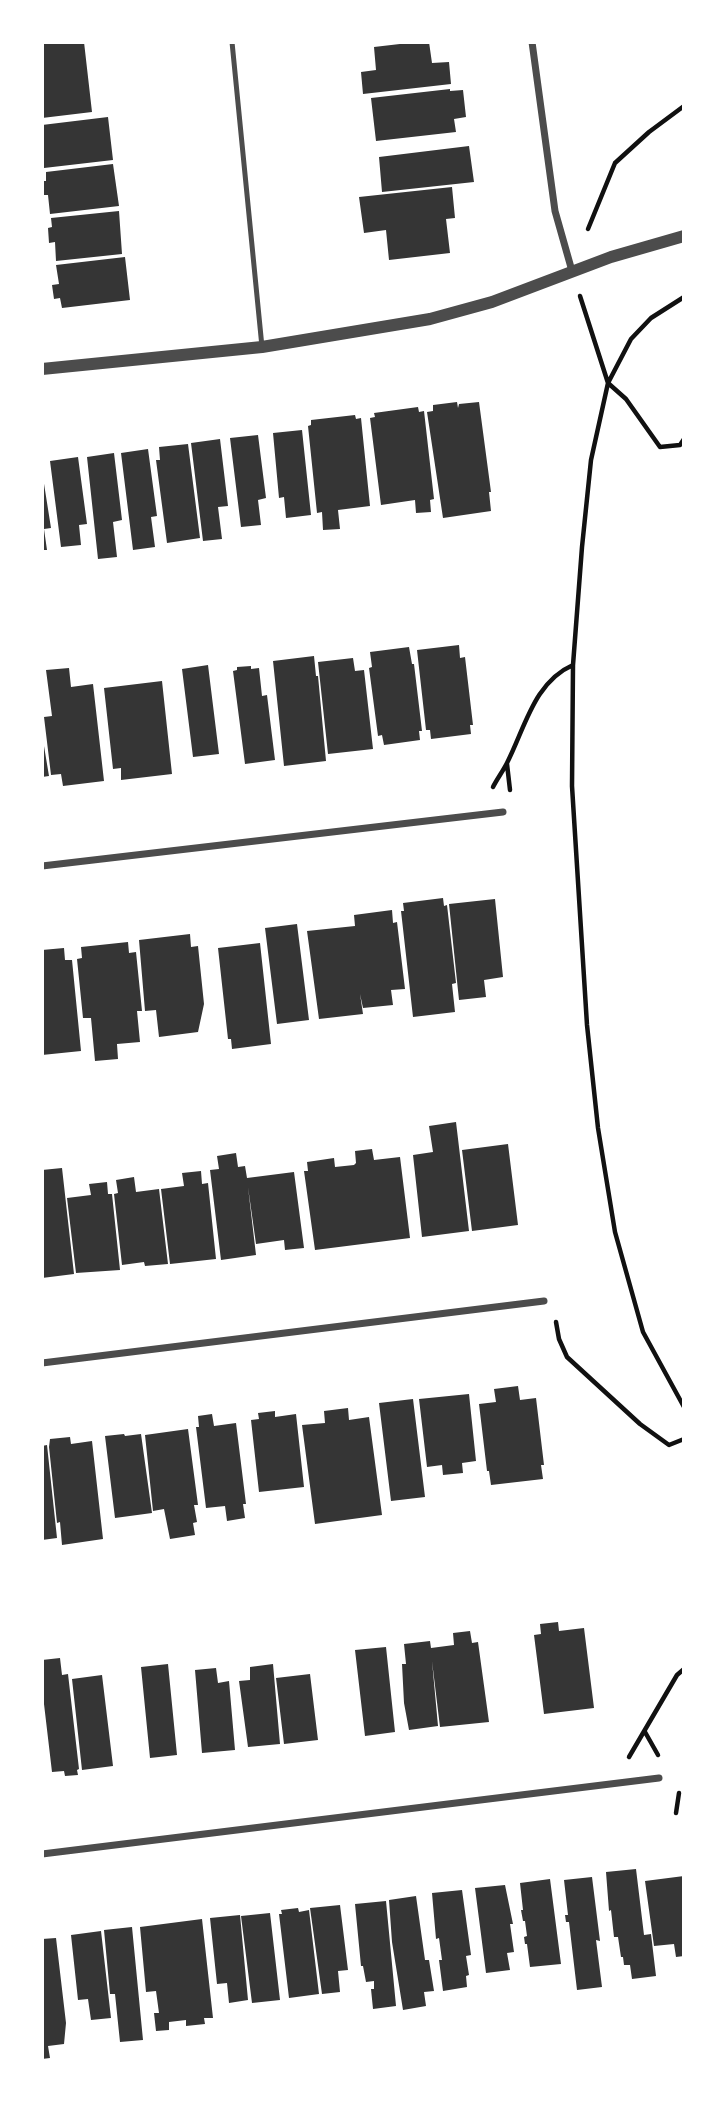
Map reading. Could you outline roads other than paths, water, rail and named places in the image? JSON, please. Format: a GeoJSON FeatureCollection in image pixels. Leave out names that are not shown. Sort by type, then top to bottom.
{"type":"FeatureCollection","features":[{"type":"Feature","properties":{"kind":"street"},"geometry":{"type":"LineString","coordinates":[[532,42],[555,211],[572,271]]}},
{"type":"Feature","properties":{"kind":"street"},"geometry":{"type":"LineString","coordinates":[[42,369],[262,347],[430,319],[492,302],[611,257],[684,236]]}},
{"type":"Feature","properties":{"kind":"street"},"geometry":{"type":"LineString","coordinates":[[42,866],[503,813]]}},
{"type":"Feature","properties":{"kind":"street"},"geometry":{"type":"LineString","coordinates":[[42,1363],[544,1301]]}},
{"type":"Feature","properties":{"kind":"street"},"geometry":{"type":"LineString","coordinates":[[42,1854],[659,1779]]}},
{"type":"Feature","properties":{"kind":"lane"},"geometry":{"type":"LineString","coordinates":[[232,42],[262,347]]}}]}
